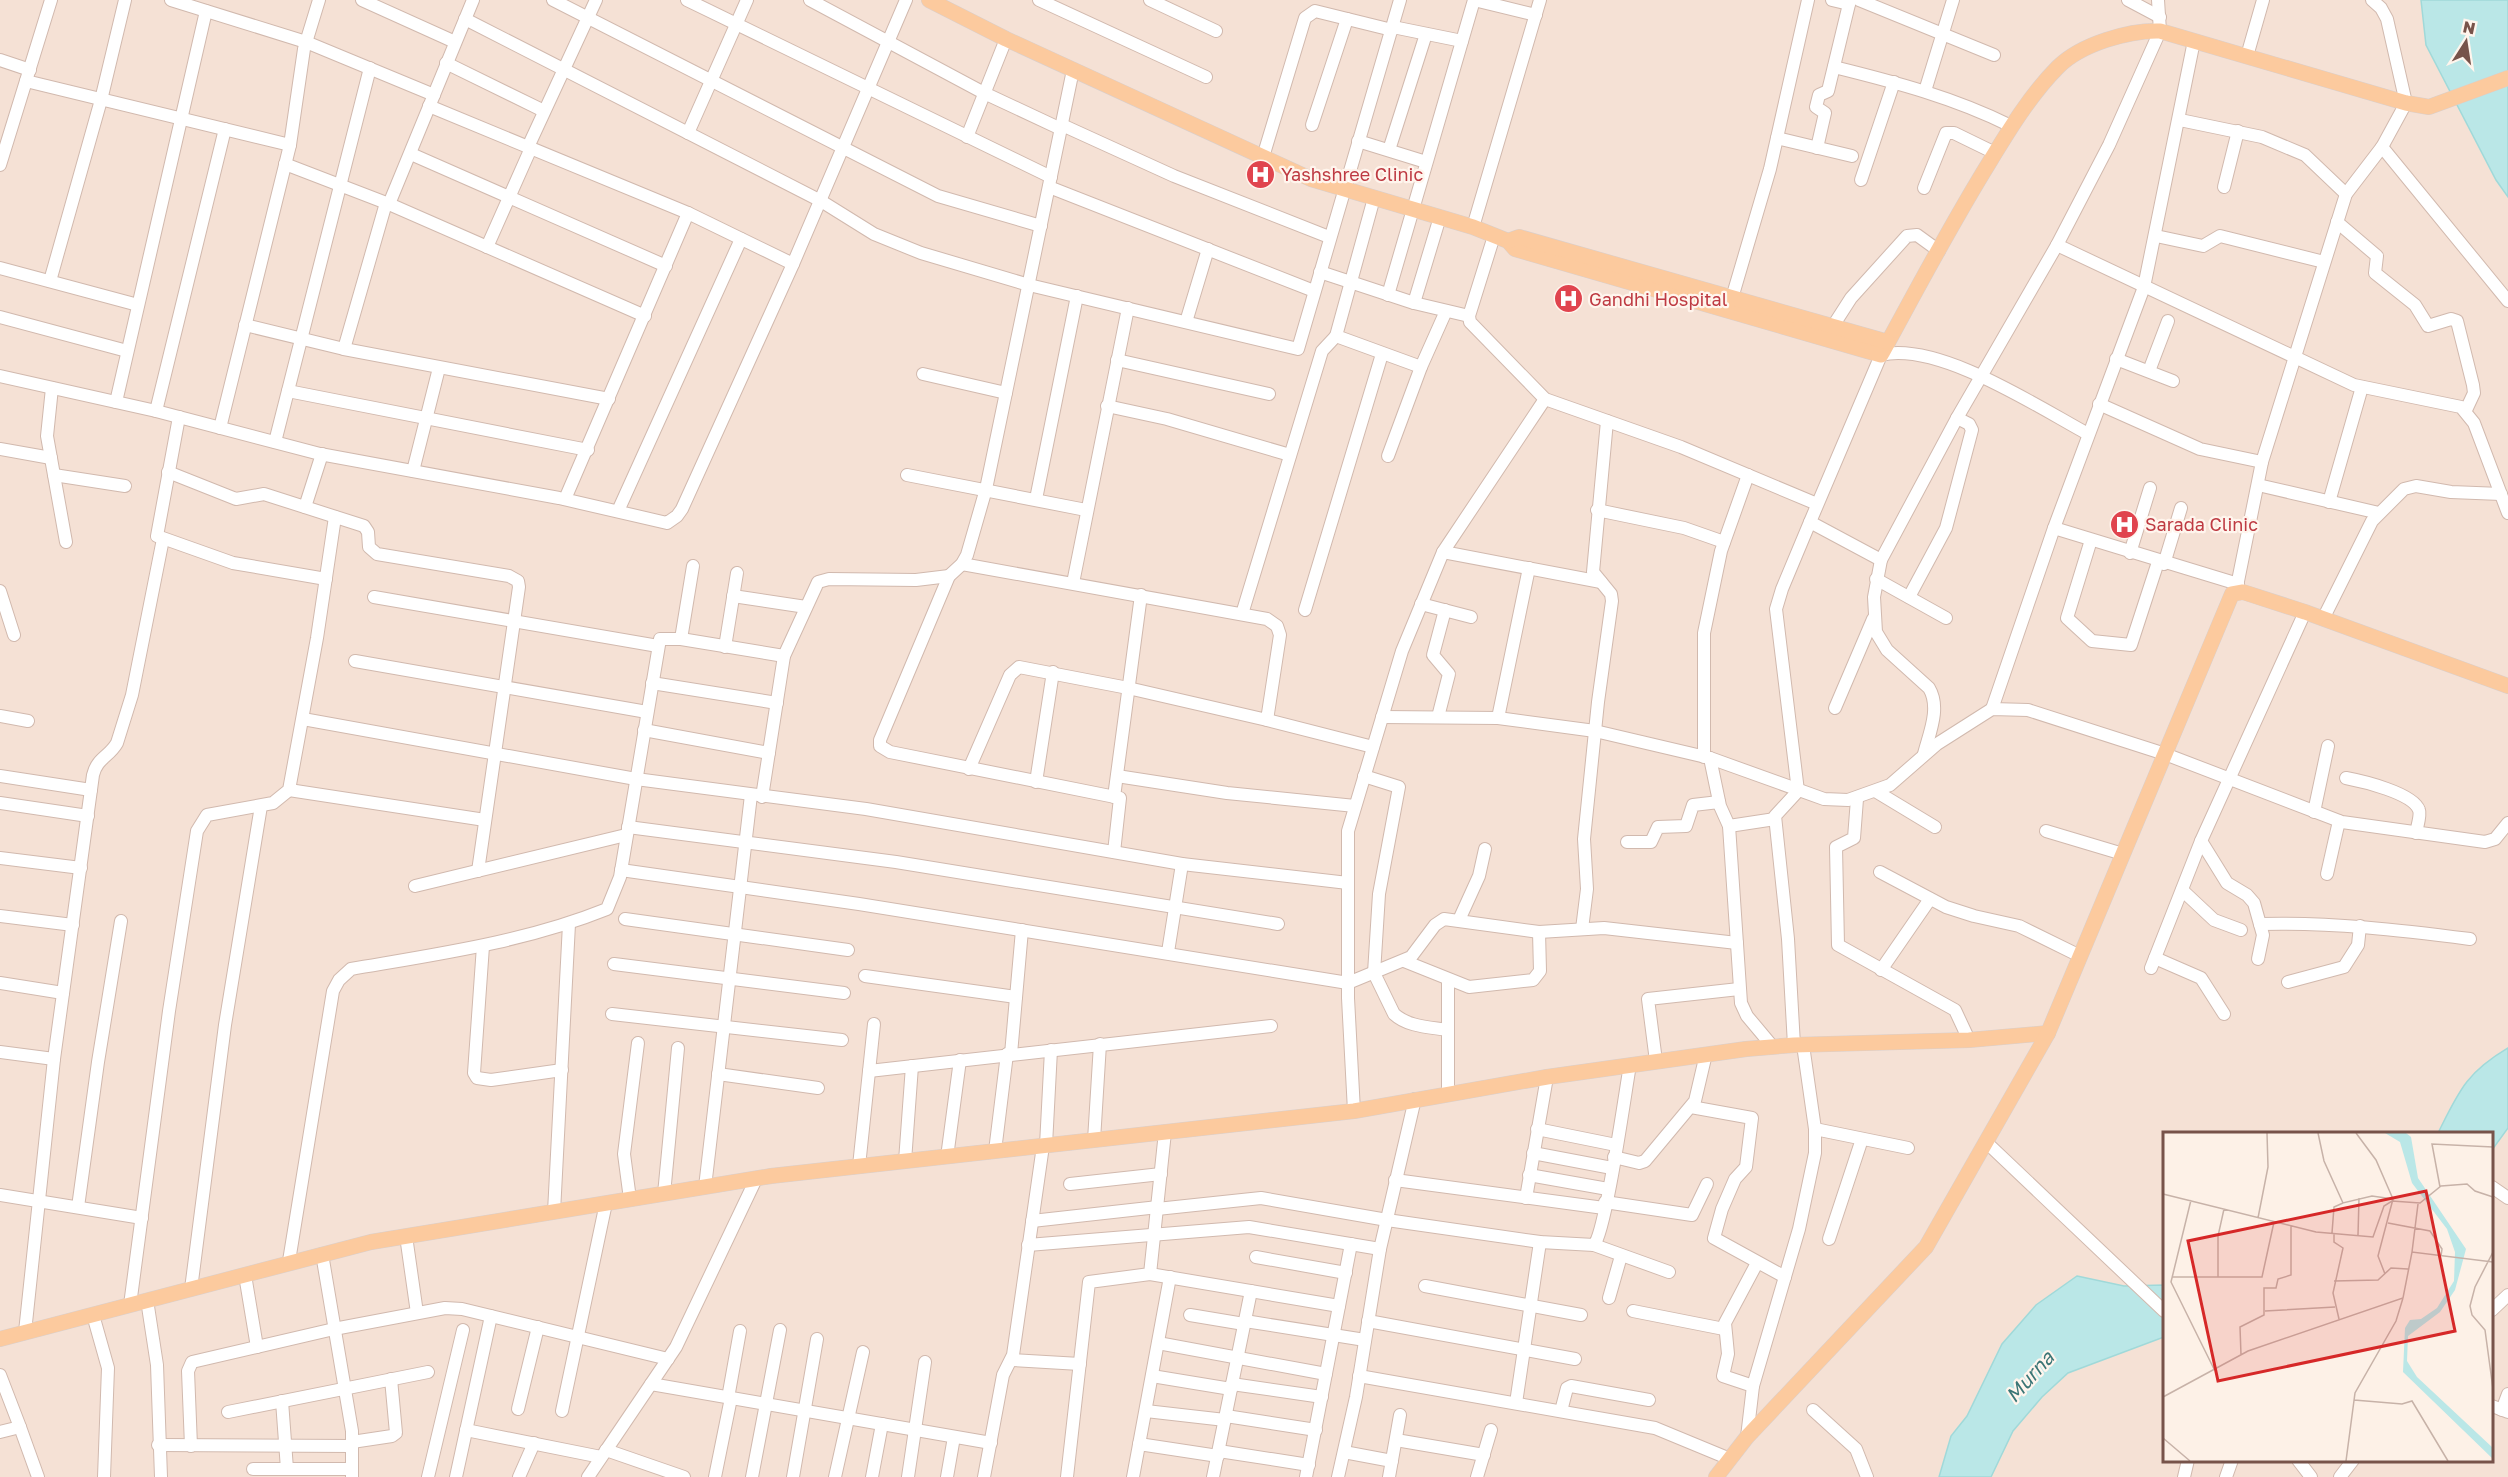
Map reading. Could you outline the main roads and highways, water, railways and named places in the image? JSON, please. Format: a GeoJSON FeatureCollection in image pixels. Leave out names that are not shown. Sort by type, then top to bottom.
{"type":"FeatureCollection","features":[{"type":"Feature","properties":{"kind":"main road"},"geometry":{"type":"LineString","coordinates":[[933,1],[1006,39],[1311,179],[1473,226],[1501,238],[1519,237],[1592,265],[1889,350]]}},
{"type":"Feature","properties":{"kind":"main road"},"geometry":{"type":"LineString","coordinates":[[1889,350],[1939,251],[2011,126],[2059,66],[2072,57],[2130,32],[2160,24],[2194,41],[2406,103],[2429,107],[2508,78]]}},
{"type":"Feature","properties":{"kind":"main road"},"geometry":{"type":"LineString","coordinates":[[1592,265],[1732,298],[1833,326],[1889,350]]}},
{"type":"Feature","properties":{"kind":"main road"},"geometry":{"type":"LineString","coordinates":[[1716,1477],[1747,1437],[1926,1247],[2025,1077],[2048,1033],[2229,599],[2237,588],[2508,686]]}},
{"type":"Feature","properties":{"kind":"main road"},"geometry":{"type":"LineString","coordinates":[[0,1339],[289,1262],[406,1236],[756,1179],[1354,1111],[1547,1077],[1706,1054],[1799,1045],[1969,1040],[2048,1033]]}},
{"type":"Feature","properties":{"kind":"water"},"geometry":{"type":"Polygon","coordinates":[[[2421,0],[2508,0],[2508,197],[2496,180],[2426,45],[2421,0]]]}},
{"type":"Feature","properties":{"kind":"water"},"geometry":{"type":"Polygon","coordinates":[[[2508,1048],[2508,1128],[2493,1149],[2493,1132],[2439,1132],[2465,1084],[2494,1057],[2508,1048]]]}},
{"type":"Feature","properties":{"kind":"water","name":"Murna"},"geometry":{"type":"Polygon","coordinates":[[[2077,1276],[2124,1286],[2163,1285],[2163,1337],[2068,1373],[2042,1397],[2013,1431],[1991,1477],[1939,1477],[1951,1436],[1967,1416],[2002,1344],[2036,1305],[2077,1276]]]}},
{"type":"Feature","properties":{"kind":"place","name":"Yashshree Clinic"},"geometry":{"type":"Point","coordinates":[1260,174]}},
{"type":"Feature","properties":{"kind":"place","name":"Gandhi Hospital"},"geometry":{"type":"Point","coordinates":[1568,299]}},
{"type":"Feature","properties":{"kind":"place","name":"Sarada Clinic"},"geometry":{"type":"Point","coordinates":[2124,524]}}]}
